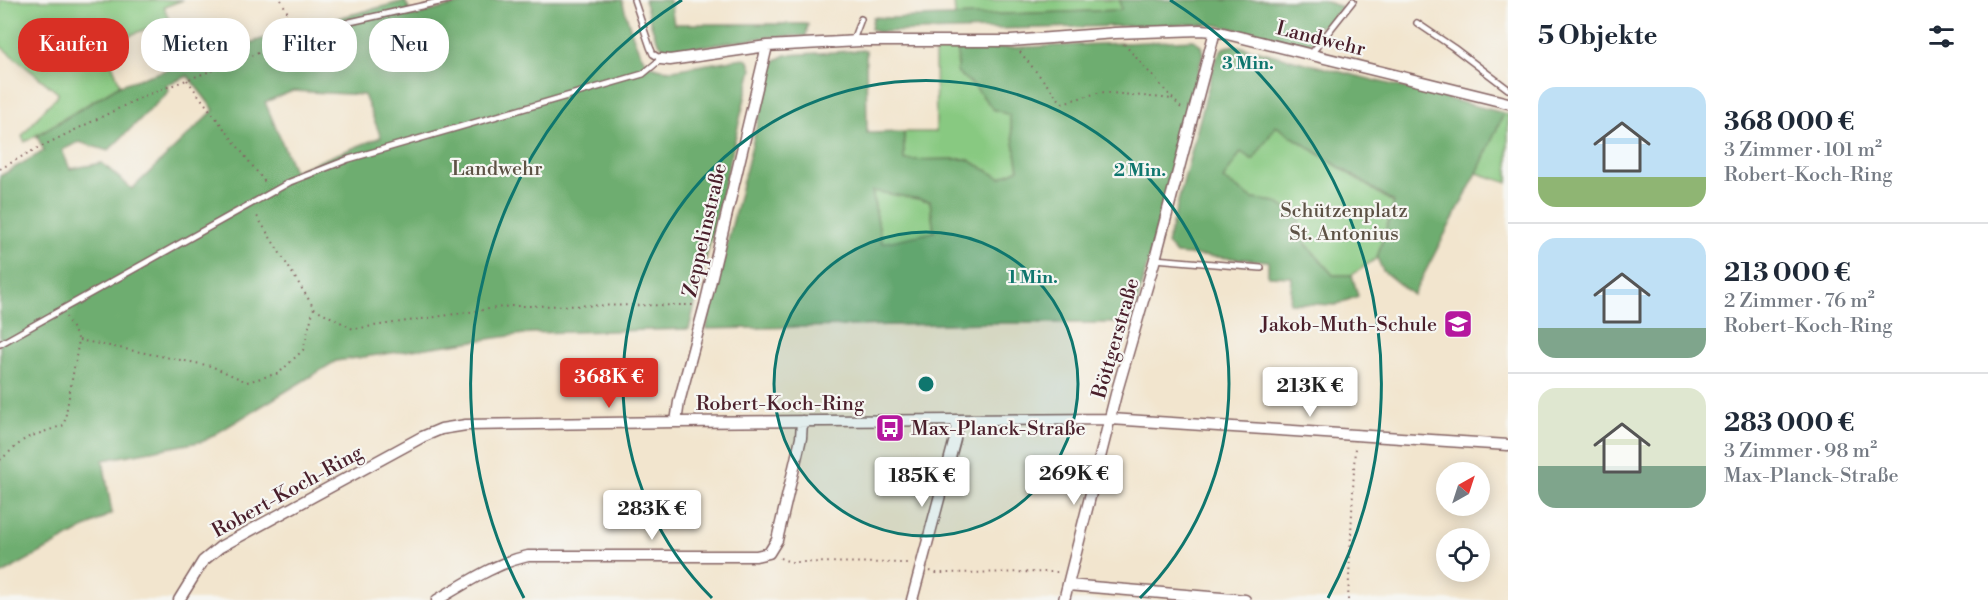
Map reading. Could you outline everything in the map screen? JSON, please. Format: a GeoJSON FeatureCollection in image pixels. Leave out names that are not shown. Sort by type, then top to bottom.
{"type":"FeatureCollection","features":[{"type":"Feature","properties":{"kind":"street","name":"Landwehr"},"geometry":{"type":"LineString","coordinates":[[661,59],[670,60],[767,46],[853,41],[1011,41],[1115,33],[1215,31],[1508,103]]}},
{"type":"Feature","properties":{"kind":"street","name":"Böttgerstraße"},"geometry":{"type":"LineString","coordinates":[[1064,600],[1215,31]]}},
{"type":"Feature","properties":{"kind":"street","name":"Zeppelinstraße"},"geometry":{"type":"LineString","coordinates":[[676,422],[767,46]]}},
{"type":"Feature","properties":{"kind":"street","name":"Robert-Koch-Ring"},"geometry":{"type":"LineString","coordinates":[[179,600],[203,561],[220,547],[441,429],[466,426],[1111,419],[1508,446]]}},
{"type":"Feature","properties":{"kind":"street"},"geometry":{"type":"LineString","coordinates":[[437,600],[495,567],[528,556],[756,556],[769,553],[777,540],[801,438],[802,421]]}},
{"type":"Feature","properties":{"kind":"street"},"geometry":{"type":"LineString","coordinates":[[912,600],[955,439],[957,421]]}},
{"type":"Feature","properties":{"kind":"street"},"geometry":{"type":"LineString","coordinates":[[1068,585],[1245,600]]}},
{"type":"Feature","properties":{"kind":"lane"},"geometry":{"type":"LineString","coordinates":[[357,20],[448,0]]}},
{"type":"Feature","properties":{"kind":"lane"},"geometry":{"type":"LineString","coordinates":[[0,344],[290,182],[349,159],[643,74],[661,59],[653,54],[634,0]]}},
{"type":"Feature","properties":{"kind":"lane"},"geometry":{"type":"LineString","coordinates":[[1311,54],[1353,1]]}},
{"type":"Feature","properties":{"kind":"lane"},"geometry":{"type":"LineString","coordinates":[[853,41],[861,19]]}},
{"type":"Feature","properties":{"kind":"lane"},"geometry":{"type":"LineString","coordinates":[[1417,23],[1508,89]]}},
{"type":"Feature","properties":{"kind":"lane","name":"Böttgerstraße"},"geometry":{"type":"LineString","coordinates":[[1155,259],[1261,268]]}},
{"type":"Feature","properties":{"kind":"path"},"geometry":{"type":"LineString","coordinates":[[281,0],[290,18]]}},
{"type":"Feature","properties":{"kind":"path"},"geometry":{"type":"LineString","coordinates":[[1115,33],[1192,120]]}},
{"type":"Feature","properties":{"kind":"path"},"geometry":{"type":"LineString","coordinates":[[1011,41],[1062,103],[1101,92],[1173,99]]}},
{"type":"Feature","properties":{"kind":"path"},"geometry":{"type":"LineString","coordinates":[[0,169],[144,96],[262,52]]}},
{"type":"Feature","properties":{"kind":"path"},"geometry":{"type":"LineString","coordinates":[[187,80],[272,193]]}},
{"type":"Feature","properties":{"kind":"path"},"geometry":{"type":"LineString","coordinates":[[250,205],[314,308],[353,329],[510,306],[705,305]]}},
{"type":"Feature","properties":{"kind":"path"},"geometry":{"type":"LineString","coordinates":[[79,340],[211,366],[247,382],[279,373],[303,350],[314,308]]}},
{"type":"Feature","properties":{"kind":"path"},"geometry":{"type":"LineString","coordinates":[[0,460],[26,438],[64,425],[79,340],[62,309]]}},
{"type":"Feature","properties":{"kind":"path"},"geometry":{"type":"LineString","coordinates":[[1348,600],[1356,436]]}},
{"type":"Feature","properties":{"kind":"green space"},"geometry":{"type":"Polygon","coordinates":[[[0,0],[183,0],[164,7],[168,18],[141,18],[141,31],[129,36],[129,18],[18,18],[18,61],[0,46],[0,0]]]}},
{"type":"Feature","properties":{"kind":"green space","name":"Landwehr"},"geometry":{"type":"Polygon","coordinates":[[[476,0],[622,0],[636,45],[650,65],[673,70],[743,58],[749,61],[752,69],[689,329],[531,333],[336,361],[204,441],[103,460],[112,513],[0,575],[0,176],[44,151],[37,136],[120,85],[160,72],[250,72],[250,43],[262,39],[262,72],[357,72],[357,18],[338,18],[405,1],[412,16],[476,0]],[[188,76],[166,85],[169,91],[108,151],[79,142],[62,150],[70,169],[102,163],[132,189],[214,110],[188,76]],[[293,91],[265,102],[294,171],[381,137],[364,95],[293,91]]]}},
{"type":"Feature","properties":{"kind":"green space"},"geometry":{"type":"Polygon","coordinates":[[[644,0],[670,0],[674,24],[808,24],[806,36],[769,37],[668,51],[655,35],[644,0]]]}},
{"type":"Feature","properties":{"kind":"green space"},"geometry":{"type":"Polygon","coordinates":[[[954,0],[1120,0],[1121,10],[955,16],[954,0]]]}},
{"type":"Feature","properties":{"kind":"green space"},"geometry":{"type":"Polygon","coordinates":[[[1120,0],[1320,0],[1342,7],[1327,26],[1319,26],[1315,30],[1315,41],[1307,45],[1216,25],[1201,24],[877,32],[871,29],[873,17],[1121,10],[1120,0]]]}},
{"type":"Feature","properties":{"kind":"green space"},"geometry":{"type":"Polygon","coordinates":[[[1194,40],[1201,45],[1203,54],[1132,323],[992,323],[706,329],[771,69],[776,60],[786,55],[866,50],[867,133],[904,132],[904,160],[967,159],[1000,178],[1019,169],[1009,115],[993,109],[976,88],[957,72],[958,50],[1194,40]],[[872,191],[882,243],[934,232],[930,201],[872,191]]]}},
{"type":"Feature","properties":{"kind":"green space"},"geometry":{"type":"Polygon","coordinates":[[[1234,45],[1504,113],[1477,173],[1413,295],[1383,271],[1377,258],[1394,202],[1276,126],[1253,160],[1241,152],[1223,179],[1253,199],[1276,202],[1301,219],[1292,228],[1333,275],[1352,275],[1358,296],[1335,305],[1290,303],[1292,277],[1268,276],[1268,261],[1176,254],[1167,244],[1216,58],[1223,48],[1234,45]]]}},
{"type":"Feature","properties":{"kind":"green space"},"geometry":{"type":"Polygon","coordinates":[[[935,50],[958,50],[957,72],[976,88],[993,109],[1009,114],[1019,169],[1000,178],[967,159],[904,160],[904,132],[936,132],[935,50]]]}},
{"type":"Feature","properties":{"kind":"green space"},"geometry":{"type":"Polygon","coordinates":[[[32,72],[115,72],[120,85],[25,142],[22,136],[57,97],[58,93],[32,72]]]}},
{"type":"Feature","properties":{"kind":"green space"},"geometry":{"type":"Polygon","coordinates":[[[1504,113],[1508,114],[1508,183],[1477,173],[1504,113]]]}},
{"type":"Feature","properties":{"kind":"green space","name":"Schützenplatz St. Antonius"},"geometry":{"type":"Polygon","coordinates":[[[1276,126],[1394,203],[1377,258],[1352,275],[1333,275],[1292,227],[1301,219],[1276,202],[1253,199],[1223,179],[1241,152],[1253,160],[1276,126]]]}},
{"type":"Feature","properties":{"kind":"green space"},"geometry":{"type":"Polygon","coordinates":[[[872,190],[930,201],[934,233],[882,244],[872,190]]]}},
{"type":"Feature","properties":{"kind":"place","name":"Jakob-Muth-Schule"},"geometry":{"type":"Point","coordinates":[1458,324]}},
{"type":"Feature","properties":{"kind":"place","name":"Max-Planck-Straße"},"geometry":{"type":"Point","coordinates":[890,428]}}]}
